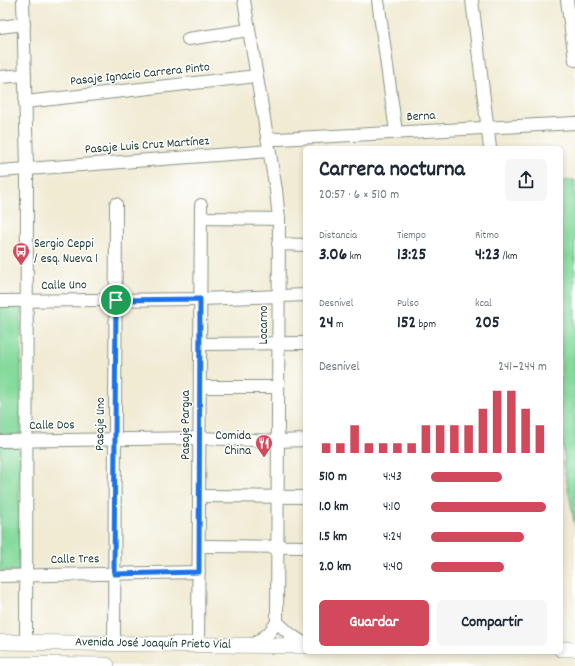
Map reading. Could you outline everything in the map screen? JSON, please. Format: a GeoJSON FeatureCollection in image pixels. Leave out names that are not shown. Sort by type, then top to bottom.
{"type":"FeatureCollection","features":[{"type":"Feature","properties":{"kind":"highway"},"geometry":{"type":"LineString","coordinates":[[0,665],[106,666]]}},
{"type":"Feature","properties":{"kind":"main road","name":"Avenida José Joaquín Prieto Vial"},"geometry":{"type":"LineString","coordinates":[[0,642],[303,645]]}},
{"type":"Feature","properties":{"kind":"main road"},"geometry":{"type":"LineString","coordinates":[[563,649],[575,649]]}},
{"type":"Feature","properties":{"kind":"street"},"geometry":{"type":"LineString","coordinates":[[23,0],[27,169],[26,643]]}},
{"type":"Feature","properties":{"kind":"street","name":"Locarno"},"geometry":{"type":"LineString","coordinates":[[244,0],[268,138],[276,190],[278,219],[277,622]]}},
{"type":"Feature","properties":{"kind":"street"},"geometry":{"type":"LineString","coordinates":[[378,0],[396,132]]}},
{"type":"Feature","properties":{"kind":"street"},"geometry":{"type":"LineString","coordinates":[[472,0],[489,128],[490,146]]}},
{"type":"Feature","properties":{"kind":"street"},"geometry":{"type":"LineString","coordinates":[[567,0],[575,60]]}},
{"type":"Feature","properties":{"kind":"street"},"geometry":{"type":"LineString","coordinates":[[0,27],[24,24]]}},
{"type":"Feature","properties":{"kind":"street"},"geometry":{"type":"LineString","coordinates":[[188,39],[249,30]]}},
{"type":"Feature","properties":{"kind":"street"},"geometry":{"type":"LineString","coordinates":[[0,77],[25,75]]}},
{"type":"Feature","properties":{"kind":"street","name":"Pasaje Ignacio Carrera Pinto"},"geometry":{"type":"LineString","coordinates":[[25,102],[257,76]]}},
{"type":"Feature","properties":{"kind":"street","name":"Berna"},"geometry":{"type":"LineString","coordinates":[[268,138],[278,139],[575,123]]}},
{"type":"Feature","properties":{"kind":"street","name":"Pasaje Luis Cruz Martínez"},"geometry":{"type":"LineString","coordinates":[[0,171],[270,151]]}},
{"type":"Feature","properties":{"kind":"street","name":"Pasaje Uno"},"geometry":{"type":"LineString","coordinates":[[114,644],[116,204]]}},
{"type":"Feature","properties":{"kind":"street","name":"Pasaje Pargua"},"geometry":{"type":"LineString","coordinates":[[198,645],[201,205]]}},
{"type":"Feature","properties":{"kind":"street"},"geometry":{"type":"LineString","coordinates":[[201,218],[278,219]]}},
{"type":"Feature","properties":{"kind":"street"},"geometry":{"type":"LineString","coordinates":[[278,244],[303,244]]}},
{"type":"Feature","properties":{"kind":"street","name":"Calle Uno"},"geometry":{"type":"LineString","coordinates":[[0,301],[200,299],[303,295]]}},
{"type":"Feature","properties":{"kind":"street"},"geometry":{"type":"LineString","coordinates":[[200,344],[303,343]]}},
{"type":"Feature","properties":{"kind":"street"},"geometry":{"type":"LineString","coordinates":[[200,387],[278,387]]}},
{"type":"Feature","properties":{"kind":"street","name":"Calle Dos"},"geometry":{"type":"LineString","coordinates":[[0,441],[199,438],[278,441],[303,440]]}},
{"type":"Feature","properties":{"kind":"street"},"geometry":{"type":"LineString","coordinates":[[199,496],[303,498]]}},
{"type":"Feature","properties":{"kind":"street"},"geometry":{"type":"LineString","coordinates":[[199,546],[303,547]]}},
{"type":"Feature","properties":{"kind":"street","name":"Calle Tres"},"geometry":{"type":"LineString","coordinates":[[0,576],[199,572]]}},
{"type":"Feature","properties":{"kind":"street"},"geometry":{"type":"LineString","coordinates":[[253,645],[268,633],[277,622],[303,644]]}},
{"type":"Feature","properties":{"kind":"green space"},"geometry":{"type":"Polygon","coordinates":[[[575,180],[575,526],[563,462],[565,461],[563,449],[563,181],[575,180]]]}},
{"type":"Feature","properties":{"kind":"green space"},"geometry":{"type":"Polygon","coordinates":[[[0,302],[21,302],[21,435],[0,435],[0,302]]]}},
{"type":"Feature","properties":{"kind":"green space"},"geometry":{"type":"Polygon","coordinates":[[[0,446],[19,446],[19,571],[0,571],[0,446]]]}},
{"type":"Feature","properties":{"kind":"place","name":"Sergio Ceppi / esq. Nueva 1"},"geometry":{"type":"Point","coordinates":[21,266]}},
{"type":"Feature","properties":{"kind":"place","name":"Comida China"},"geometry":{"type":"Point","coordinates":[264,458]}},
{"type":"Feature","properties":{"kind":"route"},"geometry":{"type":"LineString","coordinates":[[200,299],[199,572],[114,574],[116,300],[200,299]]}}]}
